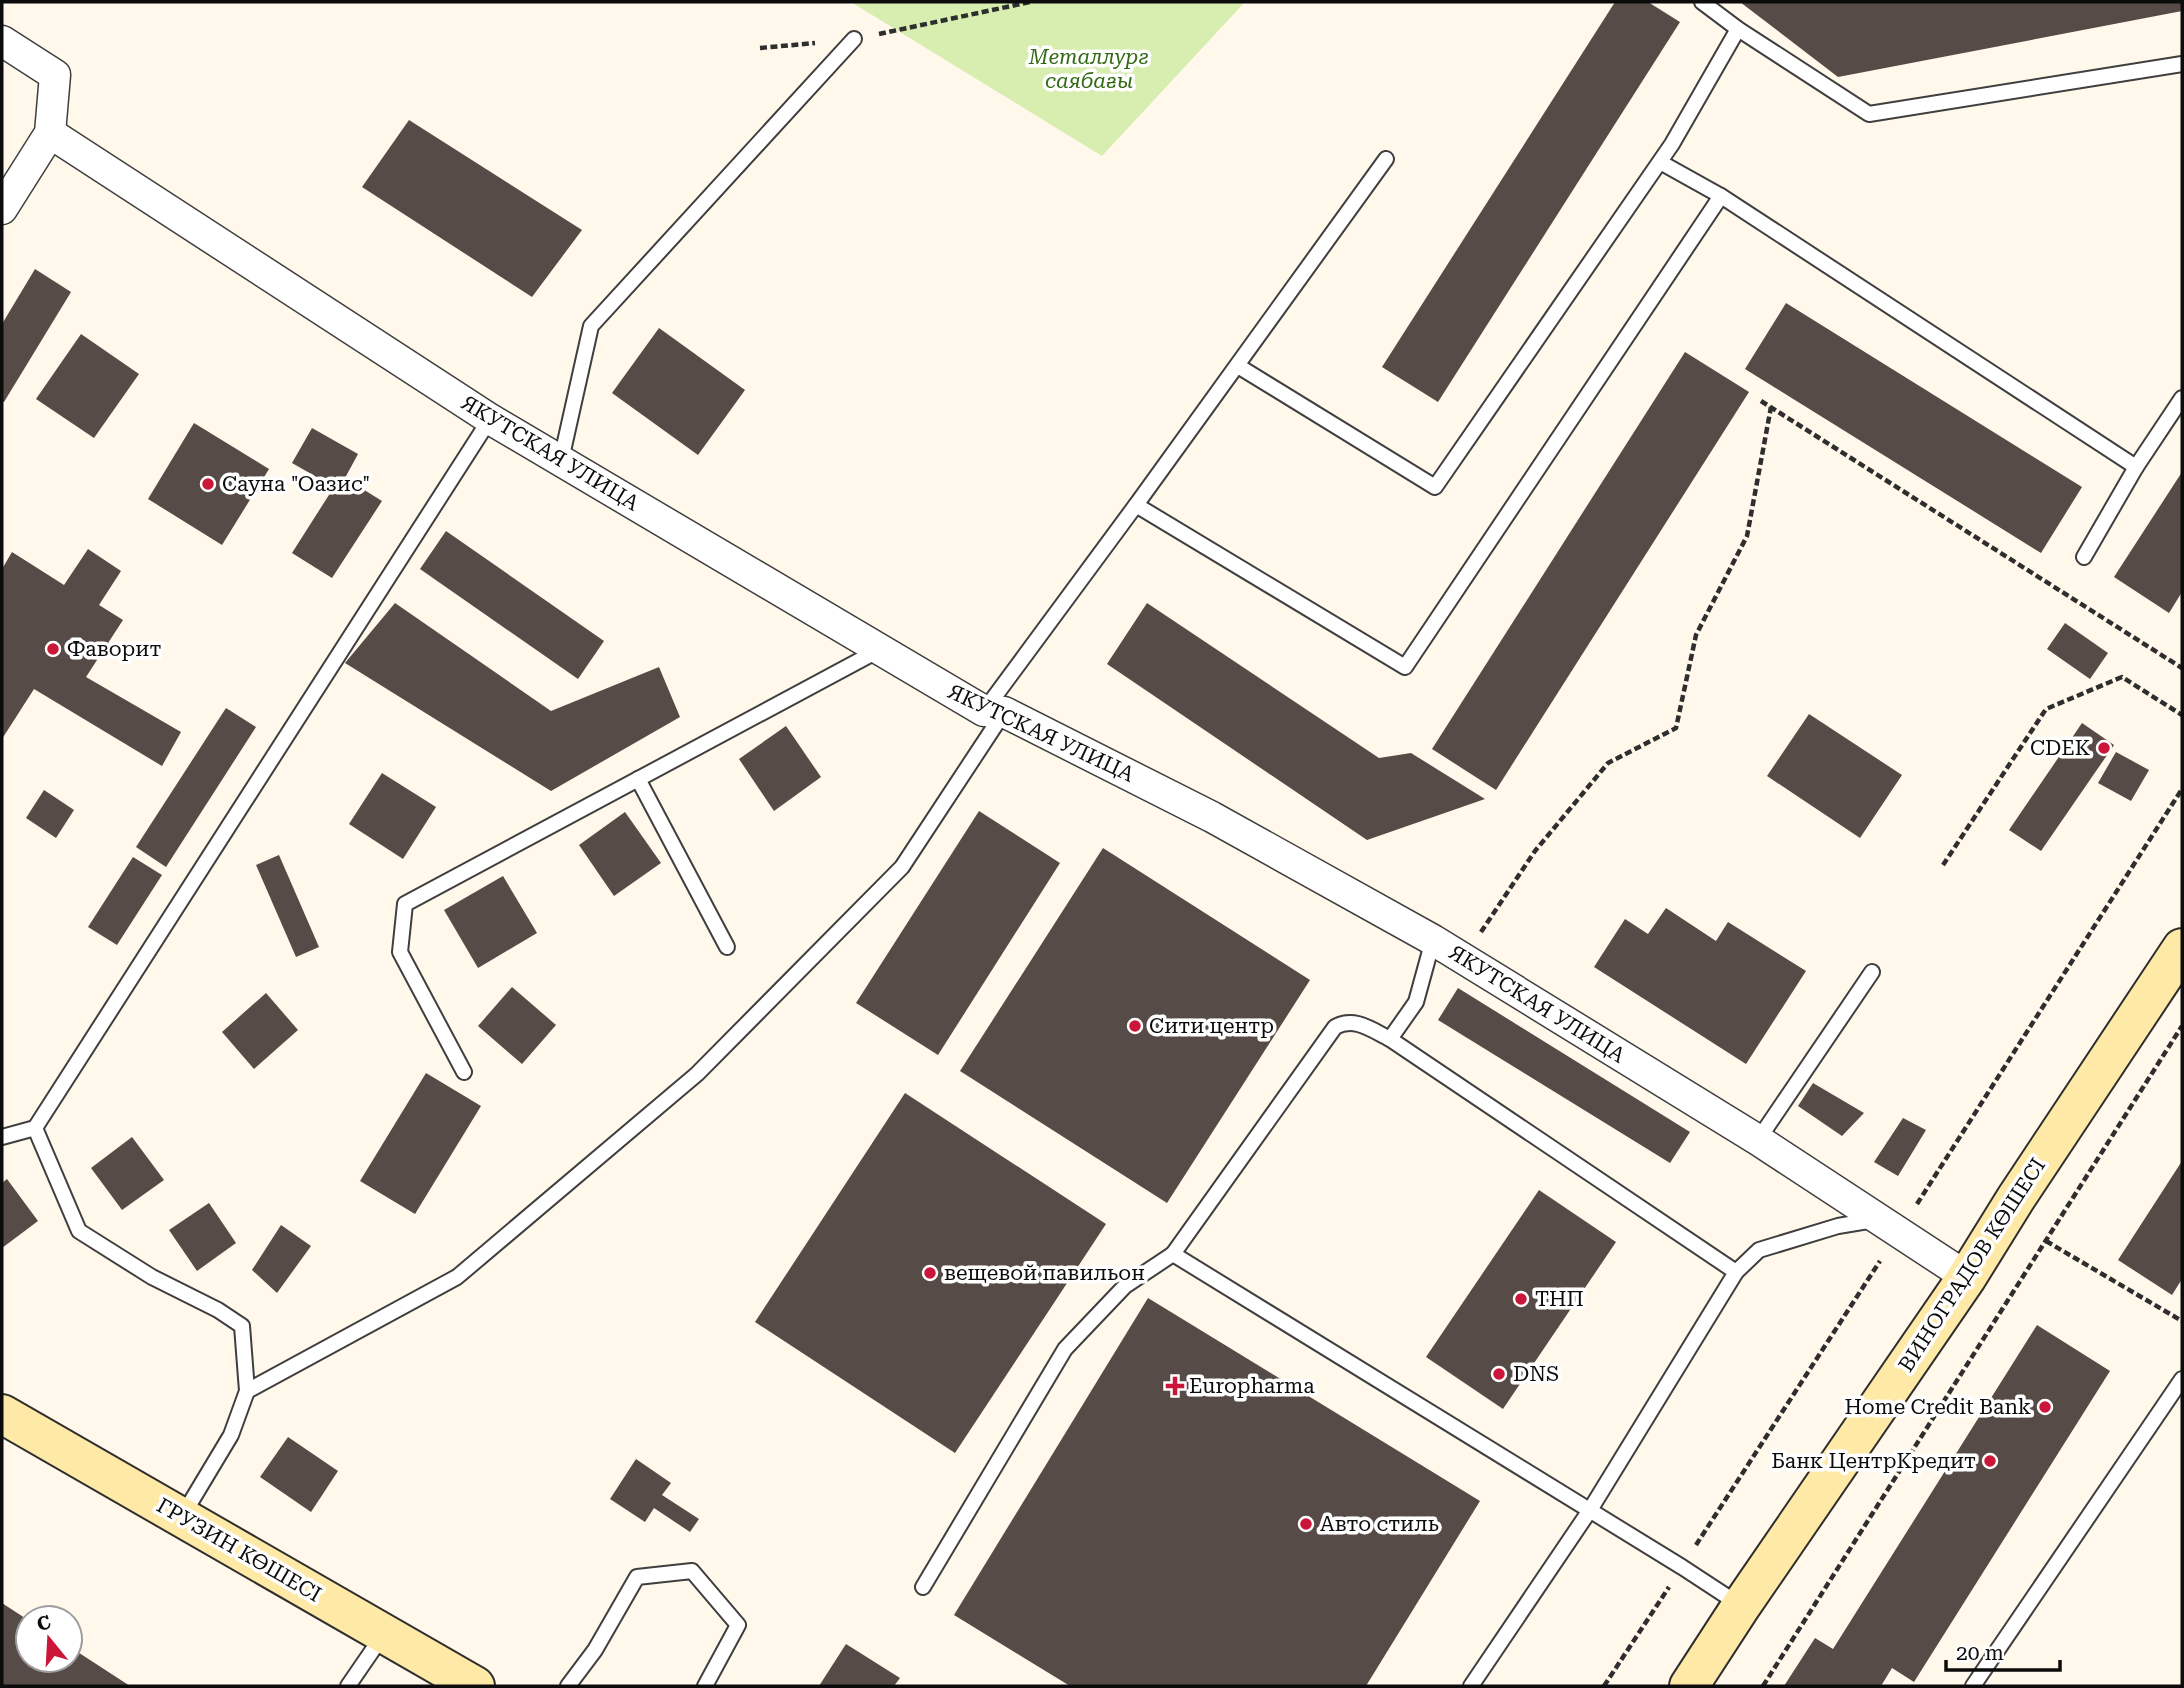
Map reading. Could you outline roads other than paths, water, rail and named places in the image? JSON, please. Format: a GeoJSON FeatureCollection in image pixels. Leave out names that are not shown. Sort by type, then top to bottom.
{"type":"FeatureCollection","features":[{"type":"Feature","properties":{"kind":"main road","name":"ВИНОГРАДОВ КӨШЕСІ"},"geometry":{"type":"LineString","coordinates":[[1689,1686],[1967,1277],[2016,1198],[2182,948]]}},
{"type":"Feature","properties":{"kind":"main road","name":"ГРУЗИН КӨШЕСІ"},"geometry":{"type":"LineString","coordinates":[[2,1414],[475,1686]]}},
{"type":"Feature","properties":{"kind":"street"},"geometry":{"type":"LineString","coordinates":[[2,41],[55,75],[50,133],[2,209]]}},
{"type":"Feature","properties":{"kind":"street","name":"ЯКУТСКАЯ УЛИЦА"},"geometry":{"type":"LineString","coordinates":[[50,133],[490,419],[880,649],[994,711],[1212,817],[1433,940],[1758,1140],[1967,1277]]}},
{"type":"Feature","properties":{"kind":"lane"},"geometry":{"type":"LineString","coordinates":[[1702,2],[1738,29],[1869,114],[2182,64]]}},
{"type":"Feature","properties":{"kind":"lane"},"geometry":{"type":"LineString","coordinates":[[1238,366],[1434,486],[1660,162],[1738,29]]}},
{"type":"Feature","properties":{"kind":"lane"},"geometry":{"type":"LineString","coordinates":[[561,460],[591,326],[854,39]]}},
{"type":"Feature","properties":{"kind":"lane"},"geometry":{"type":"LineString","coordinates":[[247,1391],[457,1277],[696,1074],[902,867],[994,711],[1136,505],[1386,159]]}},
{"type":"Feature","properties":{"kind":"lane"},"geometry":{"type":"LineString","coordinates":[[1660,162],[1721,196],[2136,467]]}},
{"type":"Feature","properties":{"kind":"lane"},"geometry":{"type":"LineString","coordinates":[[1136,505],[1405,667],[1721,196]]}},
{"type":"Feature","properties":{"kind":"lane"},"geometry":{"type":"LineString","coordinates":[[2084,557],[2136,467],[2182,398]]}},
{"type":"Feature","properties":{"kind":"lane"},"geometry":{"type":"LineString","coordinates":[[2,1136],[35,1128],[490,419]]}},
{"type":"Feature","properties":{"kind":"lane"},"geometry":{"type":"LineString","coordinates":[[464,1072],[400,952],[405,904],[880,649]]}},
{"type":"Feature","properties":{"kind":"lane"},"geometry":{"type":"LineString","coordinates":[[638,779],[727,947]]}},
{"type":"Feature","properties":{"kind":"lane"},"geometry":{"type":"LineString","coordinates":[[1390,1039],[1416,1002],[1433,940]]}},
{"type":"Feature","properties":{"kind":"lane"},"geometry":{"type":"LineString","coordinates":[[1758,1140],[1872,972]]}},
{"type":"Feature","properties":{"kind":"lane"},"geometry":{"type":"LineString","coordinates":[[923,1587],[1065,1349],[1125,1286],[1172,1254],[1335,1027],[1343,1022],[1354,1022],[1390,1039],[1736,1272]]}},
{"type":"Feature","properties":{"kind":"lane"},"geometry":{"type":"LineString","coordinates":[[35,1128],[79,1231],[152,1276],[218,1310],[242,1326],[247,1391],[231,1435],[181,1517]]}},
{"type":"Feature","properties":{"kind":"lane"},"geometry":{"type":"LineString","coordinates":[[1471,1686],[1590,1510],[1736,1272],[1759,1250],[1838,1226],[1877,1220]]}},
{"type":"Feature","properties":{"kind":"lane"},"geometry":{"type":"LineString","coordinates":[[1172,1254],[1590,1510],[1741,1606]]}},
{"type":"Feature","properties":{"kind":"lane"},"geometry":{"type":"LineString","coordinates":[[1973,1686],[2182,1379]]}},
{"type":"Feature","properties":{"kind":"lane"},"geometry":{"type":"LineString","coordinates":[[568,1686],[595,1650],[637,1577],[692,1571],[738,1625],[705,1686]]}},
{"type":"Feature","properties":{"kind":"lane"},"geometry":{"type":"LineString","coordinates":[[348,1686],[384,1633]]}},
{"type":"Feature","properties":{"kind":"place","name":"Сауна \"Оазис\""},"geometry":{"type":"Point","coordinates":[208,484]}},
{"type":"Feature","properties":{"kind":"place","name":"Фаворит"},"geometry":{"type":"Point","coordinates":[53,649]}},
{"type":"Feature","properties":{"kind":"place","name":"CDEK"},"geometry":{"type":"Point","coordinates":[2104,748]}},
{"type":"Feature","properties":{"kind":"place","name":"Сити центр"},"geometry":{"type":"Point","coordinates":[1135,1026]}},
{"type":"Feature","properties":{"kind":"place","name":"вещевой павильон"},"geometry":{"type":"Point","coordinates":[930,1273]}},
{"type":"Feature","properties":{"kind":"place","name":"ТНП"},"geometry":{"type":"Point","coordinates":[1521,1299]}},
{"type":"Feature","properties":{"kind":"place","name":"DNS"},"geometry":{"type":"Point","coordinates":[1499,1374]}},
{"type":"Feature","properties":{"kind":"place","name":"Europharma"},"geometry":{"type":"Point","coordinates":[1175,1386]}},
{"type":"Feature","properties":{"kind":"place","name":"Home Credit Bank"},"geometry":{"type":"Point","coordinates":[2045,1407]}},
{"type":"Feature","properties":{"kind":"place","name":"Банк ЦентрКредит"},"geometry":{"type":"Point","coordinates":[1990,1461]}},
{"type":"Feature","properties":{"kind":"place","name":"Авто стиль"},"geometry":{"type":"Point","coordinates":[1306,1524]}},
{"type":"Feature","properties":{"kind":"park label","name":"Металлург саябағы"},"geometry":{"type":"Point","coordinates":[1089,69]}}]}
